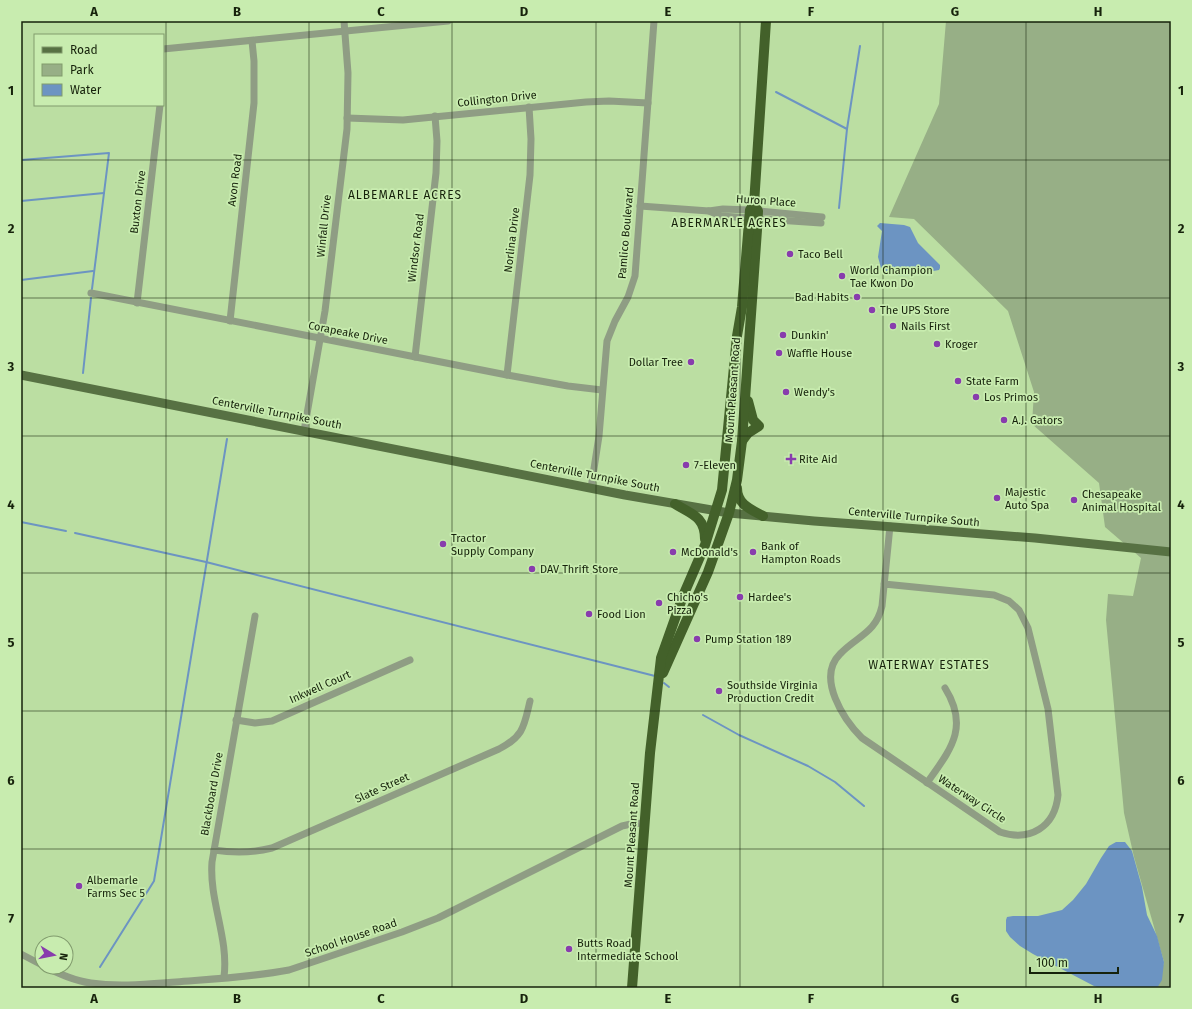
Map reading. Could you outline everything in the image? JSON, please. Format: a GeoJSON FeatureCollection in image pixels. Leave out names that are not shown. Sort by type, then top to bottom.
{"type":"FeatureCollection","features":[{"type":"Feature","properties":{"kind":"highway","name":"Mount Pleasant Road"},"geometry":{"type":"LineString","coordinates":[[658,684],[708,572],[729,513],[738,480],[746,390],[754,212],[766,21]]}},
{"type":"Feature","properties":{"kind":"highway","name":"Mount Pleasant Road"},"geometry":{"type":"LineString","coordinates":[[632,988],[650,753],[661,658],[668,636],[705,545],[722,490],[732,385],[754,212]]}},
{"type":"Feature","properties":{"kind":"highway"},"geometry":{"type":"LineString","coordinates":[[732,385],[746,390],[753,420],[759,426],[748,433],[742,441]]}},
{"type":"Feature","properties":{"kind":"highway"},"geometry":{"type":"LineString","coordinates":[[738,480],[737,494],[740,501],[763,516]]}},
{"type":"Feature","properties":{"kind":"highway"},"geometry":{"type":"LineString","coordinates":[[675,504],[694,515],[702,523],[705,532],[705,545]]}},
{"type":"Feature","properties":{"kind":"main road","name":"Centerville Turnpike South"},"geometry":{"type":"LineString","coordinates":[[21,375],[591,488],[716,511],[814,522],[890,526],[1034,538],[1171,552]]}},
{"type":"Feature","properties":{"kind":"street","name":"Winfall Drive"},"geometry":{"type":"LineString","coordinates":[[304,431],[321,338],[332,260],[347,118],[348,73],[344,21]]}},
{"type":"Feature","properties":{"kind":"street"},"geometry":{"type":"LineString","coordinates":[[164,49],[448,21]]}},
{"type":"Feature","properties":{"kind":"street","name":"Pamlico Boulevard"},"geometry":{"type":"LineString","coordinates":[[591,488],[598,436],[607,341],[614,321],[628,297],[634,276],[654,21]]}},
{"type":"Feature","properties":{"kind":"street","name":"Avon Road"},"geometry":{"type":"LineString","coordinates":[[230,321],[254,103],[252,41]]}},
{"type":"Feature","properties":{"kind":"street","name":"Collington Drive"},"geometry":{"type":"LineString","coordinates":[[347,118],[403,120],[529,107],[609,101],[648,103]]}},
{"type":"Feature","properties":{"kind":"street","name":"Buxton Drive"},"geometry":{"type":"LineString","coordinates":[[137,302],[160,106]]}},
{"type":"Feature","properties":{"kind":"street","name":"Norlina Drive"},"geometry":{"type":"LineString","coordinates":[[507,375],[530,175],[531,139],[529,107]]}},
{"type":"Feature","properties":{"kind":"street","name":"Windsor Road"},"geometry":{"type":"LineString","coordinates":[[415,357],[436,173],[437,142],[435,116]]}},
{"type":"Feature","properties":{"kind":"street","name":"Huron Place"},"geometry":{"type":"LineString","coordinates":[[640,206],[709,211],[722,209],[821,220]]}},
{"type":"Feature","properties":{"kind":"street","name":"Corapeake Drive"},"geometry":{"type":"LineString","coordinates":[[91,293],[507,375],[556,384],[602,390]]}},
{"type":"Feature","properties":{"kind":"street","name":"Waterway Circle"},"geometry":{"type":"LineString","coordinates":[[884,584],[985,593],[1000,596],[1010,601],[1019,610],[1026,621],[1044,692],[1058,795],[1054,813],[1042,827],[1031,833],[1023,835],[1011,835],[1000,832],[862,738],[853,729],[843,714],[833,688],[831,674],[834,662],[841,652],[867,633],[875,624],[881,610],[890,526]]}},
{"type":"Feature","properties":{"kind":"street","name":"Blackboard Drive"},"geometry":{"type":"LineString","coordinates":[[224,978],[226,968],[224,947],[212,877],[212,862],[255,616]]}},
{"type":"Feature","properties":{"kind":"street","name":"Inkwell Court"},"geometry":{"type":"LineString","coordinates":[[236,720],[255,723],[272,721],[410,660]]}},
{"type":"Feature","properties":{"kind":"street"},"geometry":{"type":"LineString","coordinates":[[927,783],[953,743],[957,730],[956,711],[945,688]]}},
{"type":"Feature","properties":{"kind":"street","name":"Slate Street"},"geometry":{"type":"LineString","coordinates":[[214,850],[249,852],[272,848],[509,744],[519,735],[524,725],[530,701]]}},
{"type":"Feature","properties":{"kind":"street","name":"School House Road"},"geometry":{"type":"LineString","coordinates":[[65,975],[101,984],[116,985],[149,984],[271,974],[288,970],[402,932],[447,914],[622,826],[644,823]]}},
{"type":"Feature","properties":{"kind":"street"},"geometry":{"type":"LineString","coordinates":[[21,954],[34,961]]}},
{"type":"Feature","properties":{"kind":"green space"},"geometry":{"type":"Polygon","coordinates":[[[946,21],[1171,21],[1171,988],[1157,988],[1164,962],[1134,857],[1124,813],[1106,620],[1108,594],[1133,596],[1141,558],[1105,527],[1099,483],[1032,424],[1034,392],[1008,311],[914,219],[889,217],[939,104],[946,21]]]}},
{"type":"Feature","properties":{"kind":"water"},"geometry":{"type":"Polygon","coordinates":[[[880,223],[910,227],[918,243],[940,265],[939,270],[902,276],[895,275],[881,268],[878,257],[882,231],[877,226],[880,223]]]}},
{"type":"Feature","properties":{"kind":"water"},"geometry":{"type":"Polygon","coordinates":[[[1116,842],[1125,842],[1132,851],[1142,887],[1147,915],[1157,936],[1164,962],[1162,980],[1157,988],[1100,988],[1094,986],[1020,946],[1006,931],[1007,917],[1038,916],[1062,910],[1073,900],[1086,884],[1109,846],[1116,842]]]}},
{"type":"Feature","properties":{"kind":"waterway"},"geometry":{"type":"LineString","coordinates":[[839,208],[847,129],[860,46]]}},
{"type":"Feature","properties":{"kind":"waterway"},"geometry":{"type":"LineString","coordinates":[[776,92],[847,129]]}},
{"type":"Feature","properties":{"kind":"waterway"},"geometry":{"type":"LineString","coordinates":[[21,160],[109,153],[92,289]]}},
{"type":"Feature","properties":{"kind":"waterway"},"geometry":{"type":"LineString","coordinates":[[21,201],[104,193]]}},
{"type":"Feature","properties":{"kind":"waterway"},"geometry":{"type":"LineString","coordinates":[[21,280],[93,271]]}},
{"type":"Feature","properties":{"kind":"waterway"},"geometry":{"type":"LineString","coordinates":[[83,373],[91,298]]}},
{"type":"Feature","properties":{"kind":"waterway"},"geometry":{"type":"LineString","coordinates":[[100,967],[154,881],[227,439]]}},
{"type":"Feature","properties":{"kind":"waterway"},"geometry":{"type":"LineString","coordinates":[[21,522],[66,531]]}},
{"type":"Feature","properties":{"kind":"waterway"},"geometry":{"type":"LineString","coordinates":[[75,533],[206,562],[655,676]]}},
{"type":"Feature","properties":{"kind":"waterway"},"geometry":{"type":"LineString","coordinates":[[664,683],[669,687]]}},
{"type":"Feature","properties":{"kind":"waterway"},"geometry":{"type":"LineString","coordinates":[[703,715],[739,735],[808,766],[835,782],[864,806]]}},
{"type":"Feature","properties":{"kind":"place","name":"Taco Bell"},"geometry":{"type":"Point","coordinates":[790,254]}},
{"type":"Feature","properties":{"kind":"place","name":"World Champion Tae Kwon Do"},"geometry":{"type":"Point","coordinates":[842,276]}},
{"type":"Feature","properties":{"kind":"place","name":"Bad Habits"},"geometry":{"type":"Point","coordinates":[857,297]}},
{"type":"Feature","properties":{"kind":"place","name":"The UPS Store"},"geometry":{"type":"Point","coordinates":[872,310]}},
{"type":"Feature","properties":{"kind":"place","name":"Nails First"},"geometry":{"type":"Point","coordinates":[893,326]}},
{"type":"Feature","properties":{"kind":"place","name":"Dunkin'"},"geometry":{"type":"Point","coordinates":[783,335]}},
{"type":"Feature","properties":{"kind":"place","name":"Kroger"},"geometry":{"type":"Point","coordinates":[937,344]}},
{"type":"Feature","properties":{"kind":"place","name":"Waffle House"},"geometry":{"type":"Point","coordinates":[779,353]}},
{"type":"Feature","properties":{"kind":"place","name":"Dollar Tree"},"geometry":{"type":"Point","coordinates":[691,362]}},
{"type":"Feature","properties":{"kind":"place","name":"State Farm"},"geometry":{"type":"Point","coordinates":[958,381]}},
{"type":"Feature","properties":{"kind":"place","name":"Wendy's"},"geometry":{"type":"Point","coordinates":[786,392]}},
{"type":"Feature","properties":{"kind":"place","name":"Los Primos"},"geometry":{"type":"Point","coordinates":[976,397]}},
{"type":"Feature","properties":{"kind":"place","name":"A.J. Gators"},"geometry":{"type":"Point","coordinates":[1004,420]}},
{"type":"Feature","properties":{"kind":"place","name":"Rite Aid"},"geometry":{"type":"Point","coordinates":[791,459]}},
{"type":"Feature","properties":{"kind":"place","name":"7-Eleven"},"geometry":{"type":"Point","coordinates":[686,465]}},
{"type":"Feature","properties":{"kind":"place","name":"Majestic Auto Spa"},"geometry":{"type":"Point","coordinates":[997,498]}},
{"type":"Feature","properties":{"kind":"place","name":"Chesapeake Animal Hospital"},"geometry":{"type":"Point","coordinates":[1074,500]}},
{"type":"Feature","properties":{"kind":"place","name":"Tractor Supply Company"},"geometry":{"type":"Point","coordinates":[443,544]}},
{"type":"Feature","properties":{"kind":"place","name":"McDonald's"},"geometry":{"type":"Point","coordinates":[673,552]}},
{"type":"Feature","properties":{"kind":"place","name":"Bank of Hampton Roads"},"geometry":{"type":"Point","coordinates":[753,552]}},
{"type":"Feature","properties":{"kind":"place","name":"DAV Thrift Store"},"geometry":{"type":"Point","coordinates":[532,569]}},
{"type":"Feature","properties":{"kind":"place","name":"Hardee's"},"geometry":{"type":"Point","coordinates":[740,597]}},
{"type":"Feature","properties":{"kind":"place","name":"Chicho's Pizza"},"geometry":{"type":"Point","coordinates":[659,603]}},
{"type":"Feature","properties":{"kind":"place","name":"Food Lion"},"geometry":{"type":"Point","coordinates":[589,614]}},
{"type":"Feature","properties":{"kind":"place","name":"Pump Station 189"},"geometry":{"type":"Point","coordinates":[697,639]}},
{"type":"Feature","properties":{"kind":"place","name":"Southside Virginia Production Credit"},"geometry":{"type":"Point","coordinates":[719,691]}},
{"type":"Feature","properties":{"kind":"place","name":"Albemarle Farms Sec 5"},"geometry":{"type":"Point","coordinates":[79,886]}},
{"type":"Feature","properties":{"kind":"place","name":"Butts Road Intermediate School"},"geometry":{"type":"Point","coordinates":[569,949]}},
{"type":"Feature","properties":{"kind":"district","name":"ALBEMARLE ACRES"},"geometry":{"type":"Point","coordinates":[405,195]}},
{"type":"Feature","properties":{"kind":"district","name":"ABERMARLE ACRES"},"geometry":{"type":"Point","coordinates":[729,223]}},
{"type":"Feature","properties":{"kind":"district","name":"WATERWAY ESTATES"},"geometry":{"type":"Point","coordinates":[929,665]}}]}
